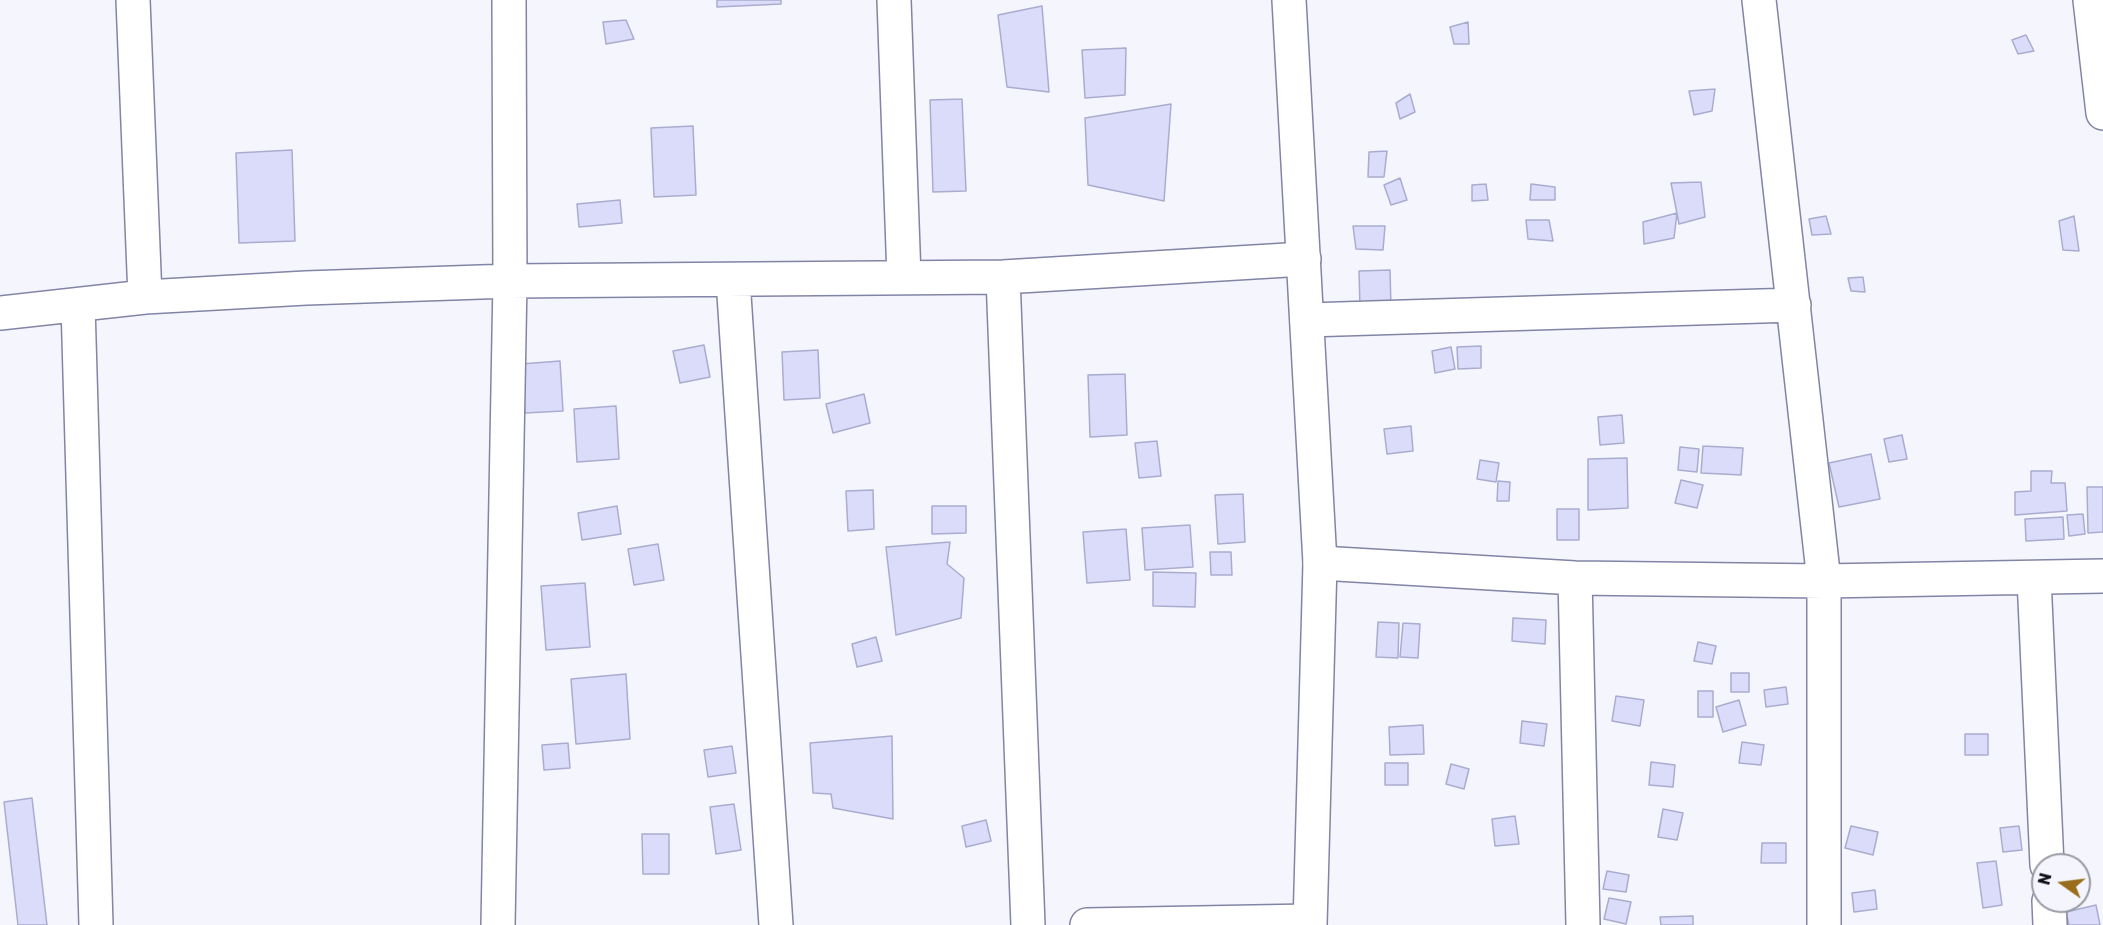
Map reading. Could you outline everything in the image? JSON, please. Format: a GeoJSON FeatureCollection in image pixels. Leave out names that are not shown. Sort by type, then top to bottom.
{"type":"FeatureCollection","features":[{"type":"Feature","properties":{"kind":"street"},"geometry":{"type":"LineString","coordinates":[[133,0],[145,297]]}},
{"type":"Feature","properties":{"kind":"street"},"geometry":{"type":"LineString","coordinates":[[498,925],[510,281],[509,0]]}},
{"type":"Feature","properties":{"kind":"street"},"geometry":{"type":"LineString","coordinates":[[894,0],[904,277]]}},
{"type":"Feature","properties":{"kind":"street"},"geometry":{"type":"LineString","coordinates":[[1088,925],[1309,923],[1320,563],[1289,0]]}},
{"type":"Feature","properties":{"kind":"street"},"geometry":{"type":"LineString","coordinates":[[1759,0],[1824,581],[1824,925]]}},
{"type":"Feature","properties":{"kind":"street"},"geometry":{"type":"LineString","coordinates":[[2090,0],[2103,113]]}},
{"type":"Feature","properties":{"kind":"street"},"geometry":{"type":"LineString","coordinates":[[0,313],[145,297],[510,281],[1003,277],[1304,259]]}},
{"type":"Feature","properties":{"kind":"street"},"geometry":{"type":"LineString","coordinates":[[1003,277],[1028,925]]}},
{"type":"Feature","properties":{"kind":"street"},"geometry":{"type":"LineString","coordinates":[[734,280],[776,925]]}},
{"type":"Feature","properties":{"kind":"street"},"geometry":{"type":"LineString","coordinates":[[78,305],[96,925]]}},
{"type":"Feature","properties":{"kind":"street"},"geometry":{"type":"LineString","coordinates":[[1307,320],[1794,305]]}},
{"type":"Feature","properties":{"kind":"street"},"geometry":{"type":"LineString","coordinates":[[1320,563],[1575,578],[1824,581],[2103,576]]}},
{"type":"Feature","properties":{"kind":"street"},"geometry":{"type":"LineString","coordinates":[[1575,578],[1583,925]]}},
{"type":"Feature","properties":{"kind":"street"},"geometry":{"type":"LineString","coordinates":[[2034,578],[2046,853]]}},
{"type":"Feature","properties":{"kind":"building"},"geometry":{"type":"Polygon","coordinates":[[[717,0],[781,0],[781,4],[717,7],[717,0]]]}},
{"type":"Feature","properties":{"kind":"building"},"geometry":{"type":"Polygon","coordinates":[[[1042,6],[1049,92],[1007,87],[998,15],[1042,6]]]}},
{"type":"Feature","properties":{"kind":"building"},"geometry":{"type":"Polygon","coordinates":[[[626,20],[634,39],[606,44],[603,22],[626,20]]]}},
{"type":"Feature","properties":{"kind":"building"},"geometry":{"type":"Polygon","coordinates":[[[1468,22],[1469,44],[1454,44],[1450,27],[1468,22]]]}},
{"type":"Feature","properties":{"kind":"building"},"geometry":{"type":"Polygon","coordinates":[[[2026,35],[2034,51],[2018,54],[2012,40],[2026,35]]]}},
{"type":"Feature","properties":{"kind":"building"},"geometry":{"type":"Polygon","coordinates":[[[1126,48],[1125,95],[1085,98],[1082,50],[1126,48]]]}},
{"type":"Feature","properties":{"kind":"building"},"geometry":{"type":"Polygon","coordinates":[[[1715,89],[1712,111],[1694,115],[1689,91],[1715,89]]]}},
{"type":"Feature","properties":{"kind":"building"},"geometry":{"type":"Polygon","coordinates":[[[1410,94],[1415,112],[1400,119],[1396,103],[1410,94]]]}},
{"type":"Feature","properties":{"kind":"building"},"geometry":{"type":"Polygon","coordinates":[[[962,99],[966,191],[933,192],[930,100],[962,99]]]}},
{"type":"Feature","properties":{"kind":"building"},"geometry":{"type":"Polygon","coordinates":[[[1171,104],[1164,201],[1088,185],[1085,118],[1171,104]]]}},
{"type":"Feature","properties":{"kind":"building"},"geometry":{"type":"Polygon","coordinates":[[[693,126],[696,195],[654,197],[651,128],[693,126]]]}},
{"type":"Feature","properties":{"kind":"building"},"geometry":{"type":"Polygon","coordinates":[[[292,150],[295,241],[239,243],[236,153],[292,150]]]}},
{"type":"Feature","properties":{"kind":"building"},"geometry":{"type":"Polygon","coordinates":[[[1387,151],[1384,177],[1368,177],[1369,152],[1387,151]]]}},
{"type":"Feature","properties":{"kind":"building"},"geometry":{"type":"Polygon","coordinates":[[[1400,178],[1407,200],[1391,205],[1384,185],[1400,178]]]}},
{"type":"Feature","properties":{"kind":"building"},"geometry":{"type":"Polygon","coordinates":[[[1701,182],[1705,217],[1679,224],[1671,183],[1701,182]]]}},
{"type":"Feature","properties":{"kind":"building"},"geometry":{"type":"Polygon","coordinates":[[[1486,184],[1488,200],[1472,201],[1472,185],[1486,184]]]}},
{"type":"Feature","properties":{"kind":"building"},"geometry":{"type":"Polygon","coordinates":[[[1531,184],[1555,187],[1555,200],[1530,200],[1531,184]]]}},
{"type":"Feature","properties":{"kind":"building"},"geometry":{"type":"Polygon","coordinates":[[[620,200],[622,223],[579,227],[577,204],[620,200]]]}},
{"type":"Feature","properties":{"kind":"building"},"geometry":{"type":"Polygon","coordinates":[[[1677,213],[1674,238],[1644,244],[1643,222],[1677,213]]]}},
{"type":"Feature","properties":{"kind":"building"},"geometry":{"type":"Polygon","coordinates":[[[1826,216],[1831,234],[1812,235],[1809,219],[1826,216]]]}},
{"type":"Feature","properties":{"kind":"building"},"geometry":{"type":"Polygon","coordinates":[[[2074,216],[2079,251],[2063,250],[2059,221],[2074,216]]]}},
{"type":"Feature","properties":{"kind":"building"},"geometry":{"type":"Polygon","coordinates":[[[1526,220],[1549,220],[1553,241],[1528,239],[1526,220]]]}},
{"type":"Feature","properties":{"kind":"building"},"geometry":{"type":"Polygon","coordinates":[[[1353,226],[1385,226],[1383,250],[1356,249],[1353,226]]]}},
{"type":"Feature","properties":{"kind":"building"},"geometry":{"type":"Polygon","coordinates":[[[1390,270],[1391,307],[1360,308],[1359,271],[1390,270]]]}},
{"type":"Feature","properties":{"kind":"building"},"geometry":{"type":"Polygon","coordinates":[[[1863,277],[1865,292],[1851,291],[1848,278],[1863,277]]]}},
{"type":"Feature","properties":{"kind":"building"},"geometry":{"type":"Polygon","coordinates":[[[704,345],[710,377],[680,383],[673,351],[704,345]]]}},
{"type":"Feature","properties":{"kind":"building"},"geometry":{"type":"Polygon","coordinates":[[[1481,346],[1481,368],[1458,369],[1457,347],[1481,346]]]}},
{"type":"Feature","properties":{"kind":"building"},"geometry":{"type":"Polygon","coordinates":[[[1451,347],[1455,369],[1435,373],[1432,351],[1451,347]]]}},
{"type":"Feature","properties":{"kind":"building"},"geometry":{"type":"Polygon","coordinates":[[[818,350],[820,398],[784,400],[782,352],[818,350]]]}},
{"type":"Feature","properties":{"kind":"building"},"geometry":{"type":"Polygon","coordinates":[[[560,361],[563,411],[525,413],[521,364],[560,361]]]}},
{"type":"Feature","properties":{"kind":"building"},"geometry":{"type":"Polygon","coordinates":[[[1125,374],[1127,435],[1090,437],[1088,375],[1125,374]]]}},
{"type":"Feature","properties":{"kind":"building"},"geometry":{"type":"Polygon","coordinates":[[[864,394],[870,423],[833,433],[826,404],[864,394]]]}},
{"type":"Feature","properties":{"kind":"building"},"geometry":{"type":"Polygon","coordinates":[[[616,406],[619,459],[577,462],[574,409],[616,406]]]}},
{"type":"Feature","properties":{"kind":"building"},"geometry":{"type":"Polygon","coordinates":[[[1622,415],[1624,443],[1600,445],[1598,417],[1622,415]]]}},
{"type":"Feature","properties":{"kind":"building"},"geometry":{"type":"Polygon","coordinates":[[[1411,426],[1413,451],[1387,454],[1384,429],[1411,426]]]}},
{"type":"Feature","properties":{"kind":"building"},"geometry":{"type":"Polygon","coordinates":[[[1902,435],[1907,459],[1889,462],[1884,439],[1902,435]]]}},
{"type":"Feature","properties":{"kind":"building"},"geometry":{"type":"Polygon","coordinates":[[[1157,441],[1161,476],[1139,478],[1135,443],[1157,441]]]}},
{"type":"Feature","properties":{"kind":"building"},"geometry":{"type":"Polygon","coordinates":[[[1703,446],[1743,448],[1741,475],[1701,473],[1703,446]]]}},
{"type":"Feature","properties":{"kind":"building"},"geometry":{"type":"Polygon","coordinates":[[[1680,447],[1699,449],[1697,472],[1678,470],[1680,447]]]}},
{"type":"Feature","properties":{"kind":"building"},"geometry":{"type":"Polygon","coordinates":[[[1871,454],[1880,499],[1839,507],[1829,463],[1871,454]]]}},
{"type":"Feature","properties":{"kind":"building"},"geometry":{"type":"Polygon","coordinates":[[[1627,458],[1628,508],[1588,510],[1588,459],[1627,458]]]}},
{"type":"Feature","properties":{"kind":"building"},"geometry":{"type":"Polygon","coordinates":[[[1480,460],[1499,463],[1496,482],[1477,479],[1480,460]]]}},
{"type":"Feature","properties":{"kind":"building"},"geometry":{"type":"Polygon","coordinates":[[[2031,471],[2052,471],[2051,483],[2065,483],[2067,511],[2015,515],[2015,492],[2031,491],[2031,471]]]}},
{"type":"Feature","properties":{"kind":"building"},"geometry":{"type":"Polygon","coordinates":[[[1681,480],[1703,485],[1697,508],[1675,503],[1681,480]]]}},
{"type":"Feature","properties":{"kind":"building"},"geometry":{"type":"Polygon","coordinates":[[[1498,481],[1510,482],[1509,501],[1497,501],[1498,481]]]}},
{"type":"Feature","properties":{"kind":"building"},"geometry":{"type":"Polygon","coordinates":[[[2087,487],[2103,487],[2103,532],[2088,533],[2087,487]]]}},
{"type":"Feature","properties":{"kind":"building"},"geometry":{"type":"Polygon","coordinates":[[[873,490],[874,529],[848,531],[846,491],[873,490]]]}},
{"type":"Feature","properties":{"kind":"building"},"geometry":{"type":"Polygon","coordinates":[[[1243,494],[1245,542],[1218,544],[1215,495],[1243,494]]]}},
{"type":"Feature","properties":{"kind":"building"},"geometry":{"type":"Polygon","coordinates":[[[617,506],[621,534],[582,540],[578,513],[617,506]]]}},
{"type":"Feature","properties":{"kind":"building"},"geometry":{"type":"Polygon","coordinates":[[[932,506],[966,506],[966,533],[932,534],[932,506]]]}},
{"type":"Feature","properties":{"kind":"building"},"geometry":{"type":"Polygon","coordinates":[[[1557,509],[1579,509],[1579,540],[1557,540],[1557,509]]]}},
{"type":"Feature","properties":{"kind":"building"},"geometry":{"type":"Polygon","coordinates":[[[2083,514],[2085,534],[2069,536],[2067,515],[2083,514]]]}},
{"type":"Feature","properties":{"kind":"building"},"geometry":{"type":"Polygon","coordinates":[[[2063,517],[2064,539],[2026,541],[2025,519],[2063,517]]]}},
{"type":"Feature","properties":{"kind":"building"},"geometry":{"type":"Polygon","coordinates":[[[1190,525],[1193,567],[1145,570],[1142,528],[1190,525]]]}},
{"type":"Feature","properties":{"kind":"building"},"geometry":{"type":"Polygon","coordinates":[[[1126,529],[1130,580],[1087,583],[1083,532],[1126,529]]]}},
{"type":"Feature","properties":{"kind":"building"},"geometry":{"type":"Polygon","coordinates":[[[950,542],[947,564],[964,578],[961,618],[896,635],[886,547],[950,542]]]}},
{"type":"Feature","properties":{"kind":"building"},"geometry":{"type":"Polygon","coordinates":[[[658,544],[664,580],[634,585],[628,549],[658,544]]]}},
{"type":"Feature","properties":{"kind":"building"},"geometry":{"type":"Polygon","coordinates":[[[1210,552],[1231,552],[1232,575],[1211,575],[1210,552]]]}},
{"type":"Feature","properties":{"kind":"building"},"geometry":{"type":"Polygon","coordinates":[[[1153,572],[1196,573],[1195,607],[1153,606],[1153,572]]]}},
{"type":"Feature","properties":{"kind":"building"},"geometry":{"type":"Polygon","coordinates":[[[585,583],[590,647],[546,650],[541,586],[585,583]]]}},
{"type":"Feature","properties":{"kind":"building"},"geometry":{"type":"Polygon","coordinates":[[[1513,618],[1546,620],[1545,644],[1512,641],[1513,618]]]}},
{"type":"Feature","properties":{"kind":"building"},"geometry":{"type":"Polygon","coordinates":[[[1378,622],[1399,623],[1398,658],[1376,657],[1378,622]]]}},
{"type":"Feature","properties":{"kind":"building"},"geometry":{"type":"Polygon","coordinates":[[[1403,623],[1420,624],[1418,658],[1400,657],[1403,623]]]}},
{"type":"Feature","properties":{"kind":"building"},"geometry":{"type":"Polygon","coordinates":[[[876,637],[882,661],[857,667],[852,644],[876,637]]]}},
{"type":"Feature","properties":{"kind":"building"},"geometry":{"type":"Polygon","coordinates":[[[1698,642],[1716,646],[1712,664],[1694,661],[1698,642]]]}},
{"type":"Feature","properties":{"kind":"building"},"geometry":{"type":"Polygon","coordinates":[[[1731,673],[1749,673],[1749,692],[1731,692],[1731,673]]]}},
{"type":"Feature","properties":{"kind":"building"},"geometry":{"type":"Polygon","coordinates":[[[626,674],[630,739],[576,744],[571,679],[626,674]]]}},
{"type":"Feature","properties":{"kind":"building"},"geometry":{"type":"Polygon","coordinates":[[[1786,687],[1788,704],[1766,707],[1764,690],[1786,687]]]}},
{"type":"Feature","properties":{"kind":"building"},"geometry":{"type":"Polygon","coordinates":[[[1698,691],[1713,691],[1713,717],[1698,717],[1698,691]]]}},
{"type":"Feature","properties":{"kind":"building"},"geometry":{"type":"Polygon","coordinates":[[[1616,696],[1644,700],[1640,726],[1612,721],[1616,696]]]}},
{"type":"Feature","properties":{"kind":"building"},"geometry":{"type":"Polygon","coordinates":[[[1739,700],[1746,725],[1723,732],[1716,707],[1739,700]]]}},
{"type":"Feature","properties":{"kind":"building"},"geometry":{"type":"Polygon","coordinates":[[[1522,721],[1547,724],[1544,746],[1520,743],[1522,721]]]}},
{"type":"Feature","properties":{"kind":"building"},"geometry":{"type":"Polygon","coordinates":[[[1423,725],[1424,754],[1390,755],[1389,727],[1423,725]]]}},
{"type":"Feature","properties":{"kind":"building"},"geometry":{"type":"Polygon","coordinates":[[[1965,734],[1988,734],[1988,755],[1965,755],[1965,734]]]}},
{"type":"Feature","properties":{"kind":"building"},"geometry":{"type":"Polygon","coordinates":[[[892,736],[893,819],[833,808],[831,794],[813,793],[810,743],[892,736]]]}},
{"type":"Feature","properties":{"kind":"building"},"geometry":{"type":"Polygon","coordinates":[[[1742,742],[1764,745],[1761,765],[1739,763],[1742,742]]]}},
{"type":"Feature","properties":{"kind":"building"},"geometry":{"type":"Polygon","coordinates":[[[568,743],[570,768],[544,770],[542,745],[568,743]]]}},
{"type":"Feature","properties":{"kind":"building"},"geometry":{"type":"Polygon","coordinates":[[[732,746],[736,773],[708,777],[704,750],[732,746]]]}},
{"type":"Feature","properties":{"kind":"building"},"geometry":{"type":"Polygon","coordinates":[[[1651,762],[1675,765],[1673,787],[1649,785],[1651,762]]]}},
{"type":"Feature","properties":{"kind":"building"},"geometry":{"type":"Polygon","coordinates":[[[1385,763],[1408,763],[1408,785],[1385,785],[1385,763]]]}},
{"type":"Feature","properties":{"kind":"building"},"geometry":{"type":"Polygon","coordinates":[[[1451,764],[1469,769],[1464,789],[1446,784],[1451,764]]]}},
{"type":"Feature","properties":{"kind":"building"},"geometry":{"type":"Polygon","coordinates":[[[32,798],[47,925],[18,925],[4,802],[32,798]]]}},
{"type":"Feature","properties":{"kind":"building"},"geometry":{"type":"Polygon","coordinates":[[[734,804],[741,850],[716,854],[710,807],[734,804]]]}},
{"type":"Feature","properties":{"kind":"building"},"geometry":{"type":"Polygon","coordinates":[[[1663,809],[1683,813],[1677,840],[1658,837],[1663,809]]]}},
{"type":"Feature","properties":{"kind":"building"},"geometry":{"type":"Polygon","coordinates":[[[1515,816],[1519,844],[1495,846],[1492,819],[1515,816]]]}},
{"type":"Feature","properties":{"kind":"building"},"geometry":{"type":"Polygon","coordinates":[[[986,820],[991,841],[966,847],[962,826],[986,820]]]}},
{"type":"Feature","properties":{"kind":"building"},"geometry":{"type":"Polygon","coordinates":[[[1851,826],[1878,832],[1873,855],[1845,848],[1851,826]]]}},
{"type":"Feature","properties":{"kind":"building"},"geometry":{"type":"Polygon","coordinates":[[[2019,826],[2022,850],[2003,852],[2000,828],[2019,826]]]}},
{"type":"Feature","properties":{"kind":"building"},"geometry":{"type":"Polygon","coordinates":[[[642,834],[669,834],[669,874],[643,874],[642,834]]]}},
{"type":"Feature","properties":{"kind":"building"},"geometry":{"type":"Polygon","coordinates":[[[1762,843],[1786,843],[1786,863],[1761,863],[1762,843]]]}},
{"type":"Feature","properties":{"kind":"building"},"geometry":{"type":"Polygon","coordinates":[[[1996,861],[2002,905],[1983,908],[1977,863],[1996,861]]]}},
{"type":"Feature","properties":{"kind":"building"},"geometry":{"type":"Polygon","coordinates":[[[1607,871],[1629,875],[1626,892],[1603,889],[1607,871]]]}},
{"type":"Feature","properties":{"kind":"building"},"geometry":{"type":"Polygon","coordinates":[[[1875,890],[1877,909],[1854,912],[1852,893],[1875,890]]]}},
{"type":"Feature","properties":{"kind":"building"},"geometry":{"type":"Polygon","coordinates":[[[1609,898],[1631,902],[1626,924],[1604,919],[1609,898]]]}},
{"type":"Feature","properties":{"kind":"building"},"geometry":{"type":"Polygon","coordinates":[[[2096,905],[2100,925],[2069,925],[2066,913],[2091,913],[2091,906],[2096,905]]]}},
{"type":"Feature","properties":{"kind":"building"},"geometry":{"type":"Polygon","coordinates":[[[1693,916],[1693,925],[1661,925],[1660,917],[1693,916]]]}}]}
